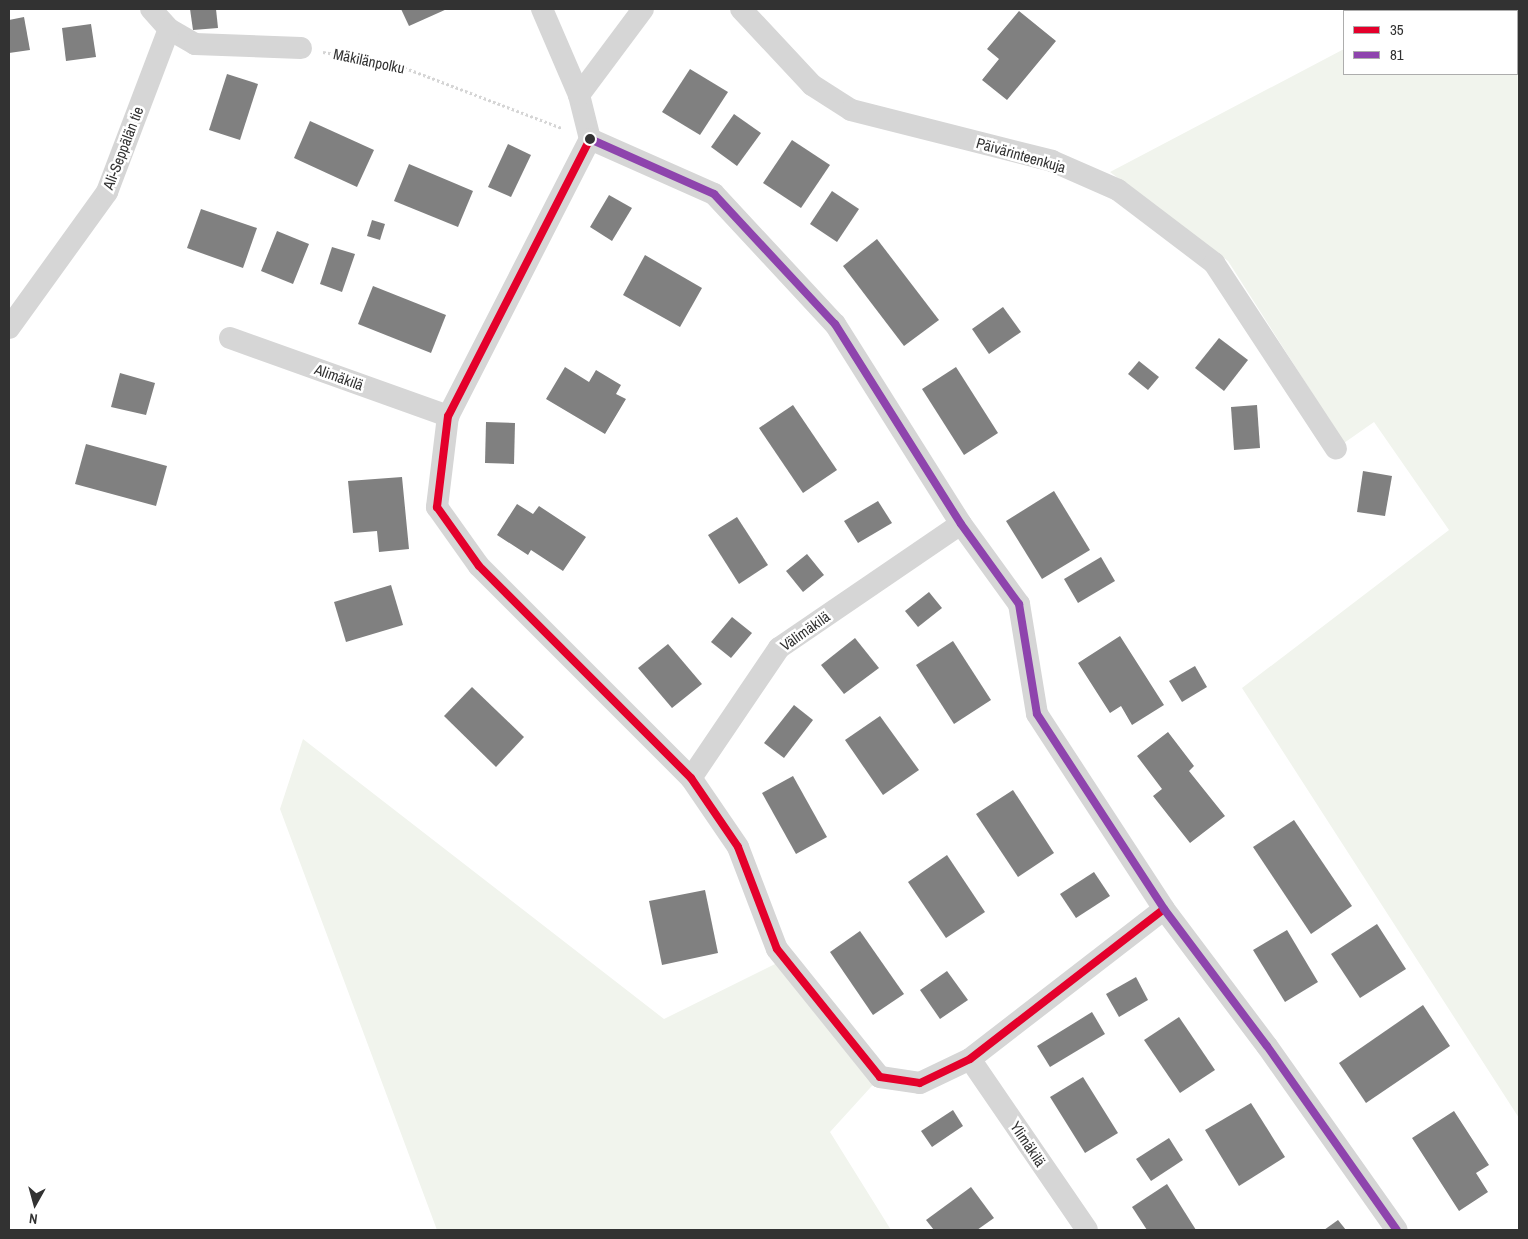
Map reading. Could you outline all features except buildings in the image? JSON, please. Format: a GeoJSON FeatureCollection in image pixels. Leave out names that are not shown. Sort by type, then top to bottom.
{"type":"FeatureCollection","features":[{"type":"Feature","properties":{"kind":"street"},"geometry":{"type":"LineString","coordinates":[[151,9],[169,29],[195,44],[301,48]]}},
{"type":"Feature","properties":{"kind":"street"},"geometry":{"type":"LineString","coordinates":[[542,9],[579,94],[590,139],[448,416],[437,507],[479,566],[691,778],[738,847],[777,949],[880,1077],[920,1083],[970,1059],[1164,910]]}},
{"type":"Feature","properties":{"kind":"street"},"geometry":{"type":"LineString","coordinates":[[579,94],[643,9]]}},
{"type":"Feature","properties":{"kind":"street","name":"Päivärinteenkuja"},"geometry":{"type":"LineString","coordinates":[[741,9],[812,85],[851,110],[1052,161],[1118,190],[1214,263],[1336,449]]}},
{"type":"Feature","properties":{"kind":"street","name":"Ali-Seppälän tie"},"geometry":{"type":"LineString","coordinates":[[9,328],[108,192],[169,29]]}},
{"type":"Feature","properties":{"kind":"street"},"geometry":{"type":"LineString","coordinates":[[590,139],[714,194],[834,324],[961,524],[1019,604],[1037,714],[1164,910],[1267,1046],[1397,1230]]}},
{"type":"Feature","properties":{"kind":"street","name":"Alimäkilä"},"geometry":{"type":"LineString","coordinates":[[230,338],[448,416]]}},
{"type":"Feature","properties":{"kind":"street","name":"Välimäkilä"},"geometry":{"type":"LineString","coordinates":[[691,778],[779,648],[961,524]]}},
{"type":"Feature","properties":{"kind":"street","name":"Ylimäkilä"},"geometry":{"type":"LineString","coordinates":[[970,1059],[1086,1230]]}},
{"type":"Feature","properties":{"kind":"path","name":"Mäkilänpolku"},"geometry":{"type":"LineString","coordinates":[[301,48],[395,64],[590,139]]}},
{"type":"Feature","properties":{"kind":"shaded area"},"geometry":{"type":"Polygon","coordinates":[[[1519,9],[1519,1118],[1242,688],[1449,530],[1374,422],[1344,443],[1228,261],[1110,172],[1343,50],[1343,75],[1518,75],[1518,10],[1418,10],[1519,9]]]}},
{"type":"Feature","properties":{"kind":"shaded area"},"geometry":{"type":"Polygon","coordinates":[[[303,739],[664,1019],[785,959],[880,1077],[830,1132],[891,1230],[437,1230],[280,809],[303,739]]]}},
{"type":"Feature","properties":{"kind":"transit line","name":"35"},"geometry":{"type":"LineString","coordinates":[[590,139],[448,416],[437,507],[479,566],[691,778],[738,847],[777,949],[880,1077],[920,1083],[970,1059],[1164,909]]}},
{"type":"Feature","properties":{"kind":"transit line","name":"81"},"geometry":{"type":"LineString","coordinates":[[590,139],[714,194],[835,324],[961,524],[1019,604],[1037,714],[1164,909],[1267,1046],[1397,1230]]}}]}
